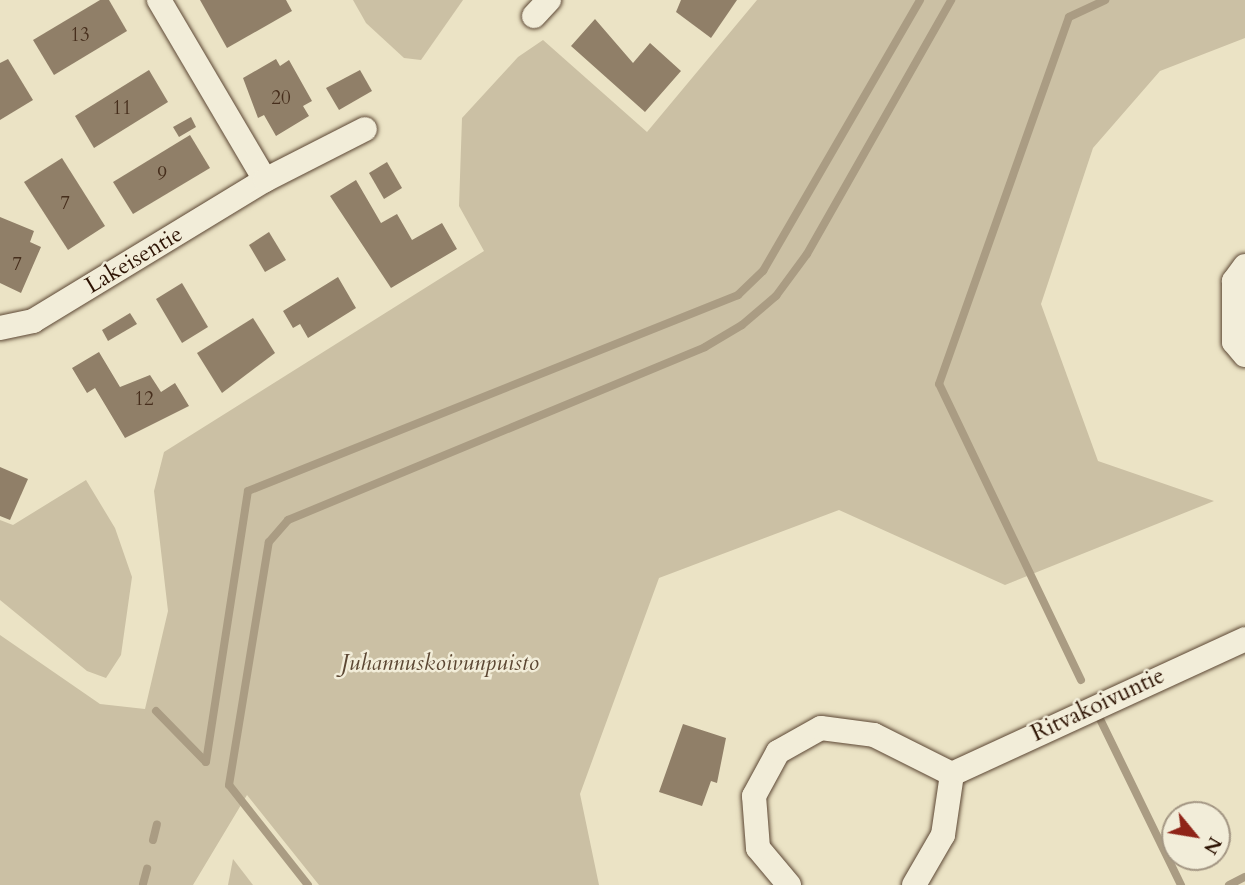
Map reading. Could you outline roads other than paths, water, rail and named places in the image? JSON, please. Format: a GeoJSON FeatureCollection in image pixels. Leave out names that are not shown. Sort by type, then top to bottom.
{"type":"FeatureCollection","features":[{"type":"Feature","properties":{"kind":"street"},"geometry":{"type":"LineString","coordinates":[[159,0],[265,180]]}},
{"type":"Feature","properties":{"kind":"street","name":"Lakeisentie"},"geometry":{"type":"LineString","coordinates":[[0,328],[33,321],[265,180],[365,129]]}},
{"type":"Feature","properties":{"kind":"street"},"geometry":{"type":"LineString","coordinates":[[1245,266],[1234,281],[1234,330],[1245,355]]}},
{"type":"Feature","properties":{"kind":"street","name":"Ritvakoivuntie"},"geometry":{"type":"LineString","coordinates":[[952,774],[1245,639]]}},
{"type":"Feature","properties":{"kind":"street"},"geometry":{"type":"LineString","coordinates":[[789,885],[758,848],[754,796],[778,752],[821,728],[874,736],[952,774],[943,835],[914,885]]}},
{"type":"Feature","properties":{"kind":"waterway"},"geometry":{"type":"LineString","coordinates":[[206,762],[248,491],[738,295],[763,271],[920,0]]}},
{"type":"Feature","properties":{"kind":"waterway"},"geometry":{"type":"LineString","coordinates":[[308,885],[229,785],[269,542],[288,520],[705,347],[742,325],[776,296],[807,254],[951,0]]}},
{"type":"Feature","properties":{"kind":"waterway"},"geometry":{"type":"LineString","coordinates":[[1081,680],[939,384],[1069,17],[1105,0]]}},
{"type":"Feature","properties":{"kind":"waterway"},"geometry":{"type":"LineString","coordinates":[[156,711],[206,762]]}},
{"type":"Feature","properties":{"kind":"waterway"},"geometry":{"type":"LineString","coordinates":[[1100,719],[1181,885]]}},
{"type":"Feature","properties":{"kind":"waterway"},"geometry":{"type":"LineString","coordinates":[[153,840],[157,824]]}},
{"type":"Feature","properties":{"kind":"waterway"},"geometry":{"type":"LineString","coordinates":[[143,884],[147,869]]}},
{"type":"Feature","properties":{"kind":"waterway"},"geometry":{"type":"LineString","coordinates":[[1229,885],[1245,877]]}},
{"type":"Feature","properties":{"kind":"park label","name":"Juhannuskoivunpuisto"},"geometry":{"type":"Point","coordinates":[440,663]}}]}
